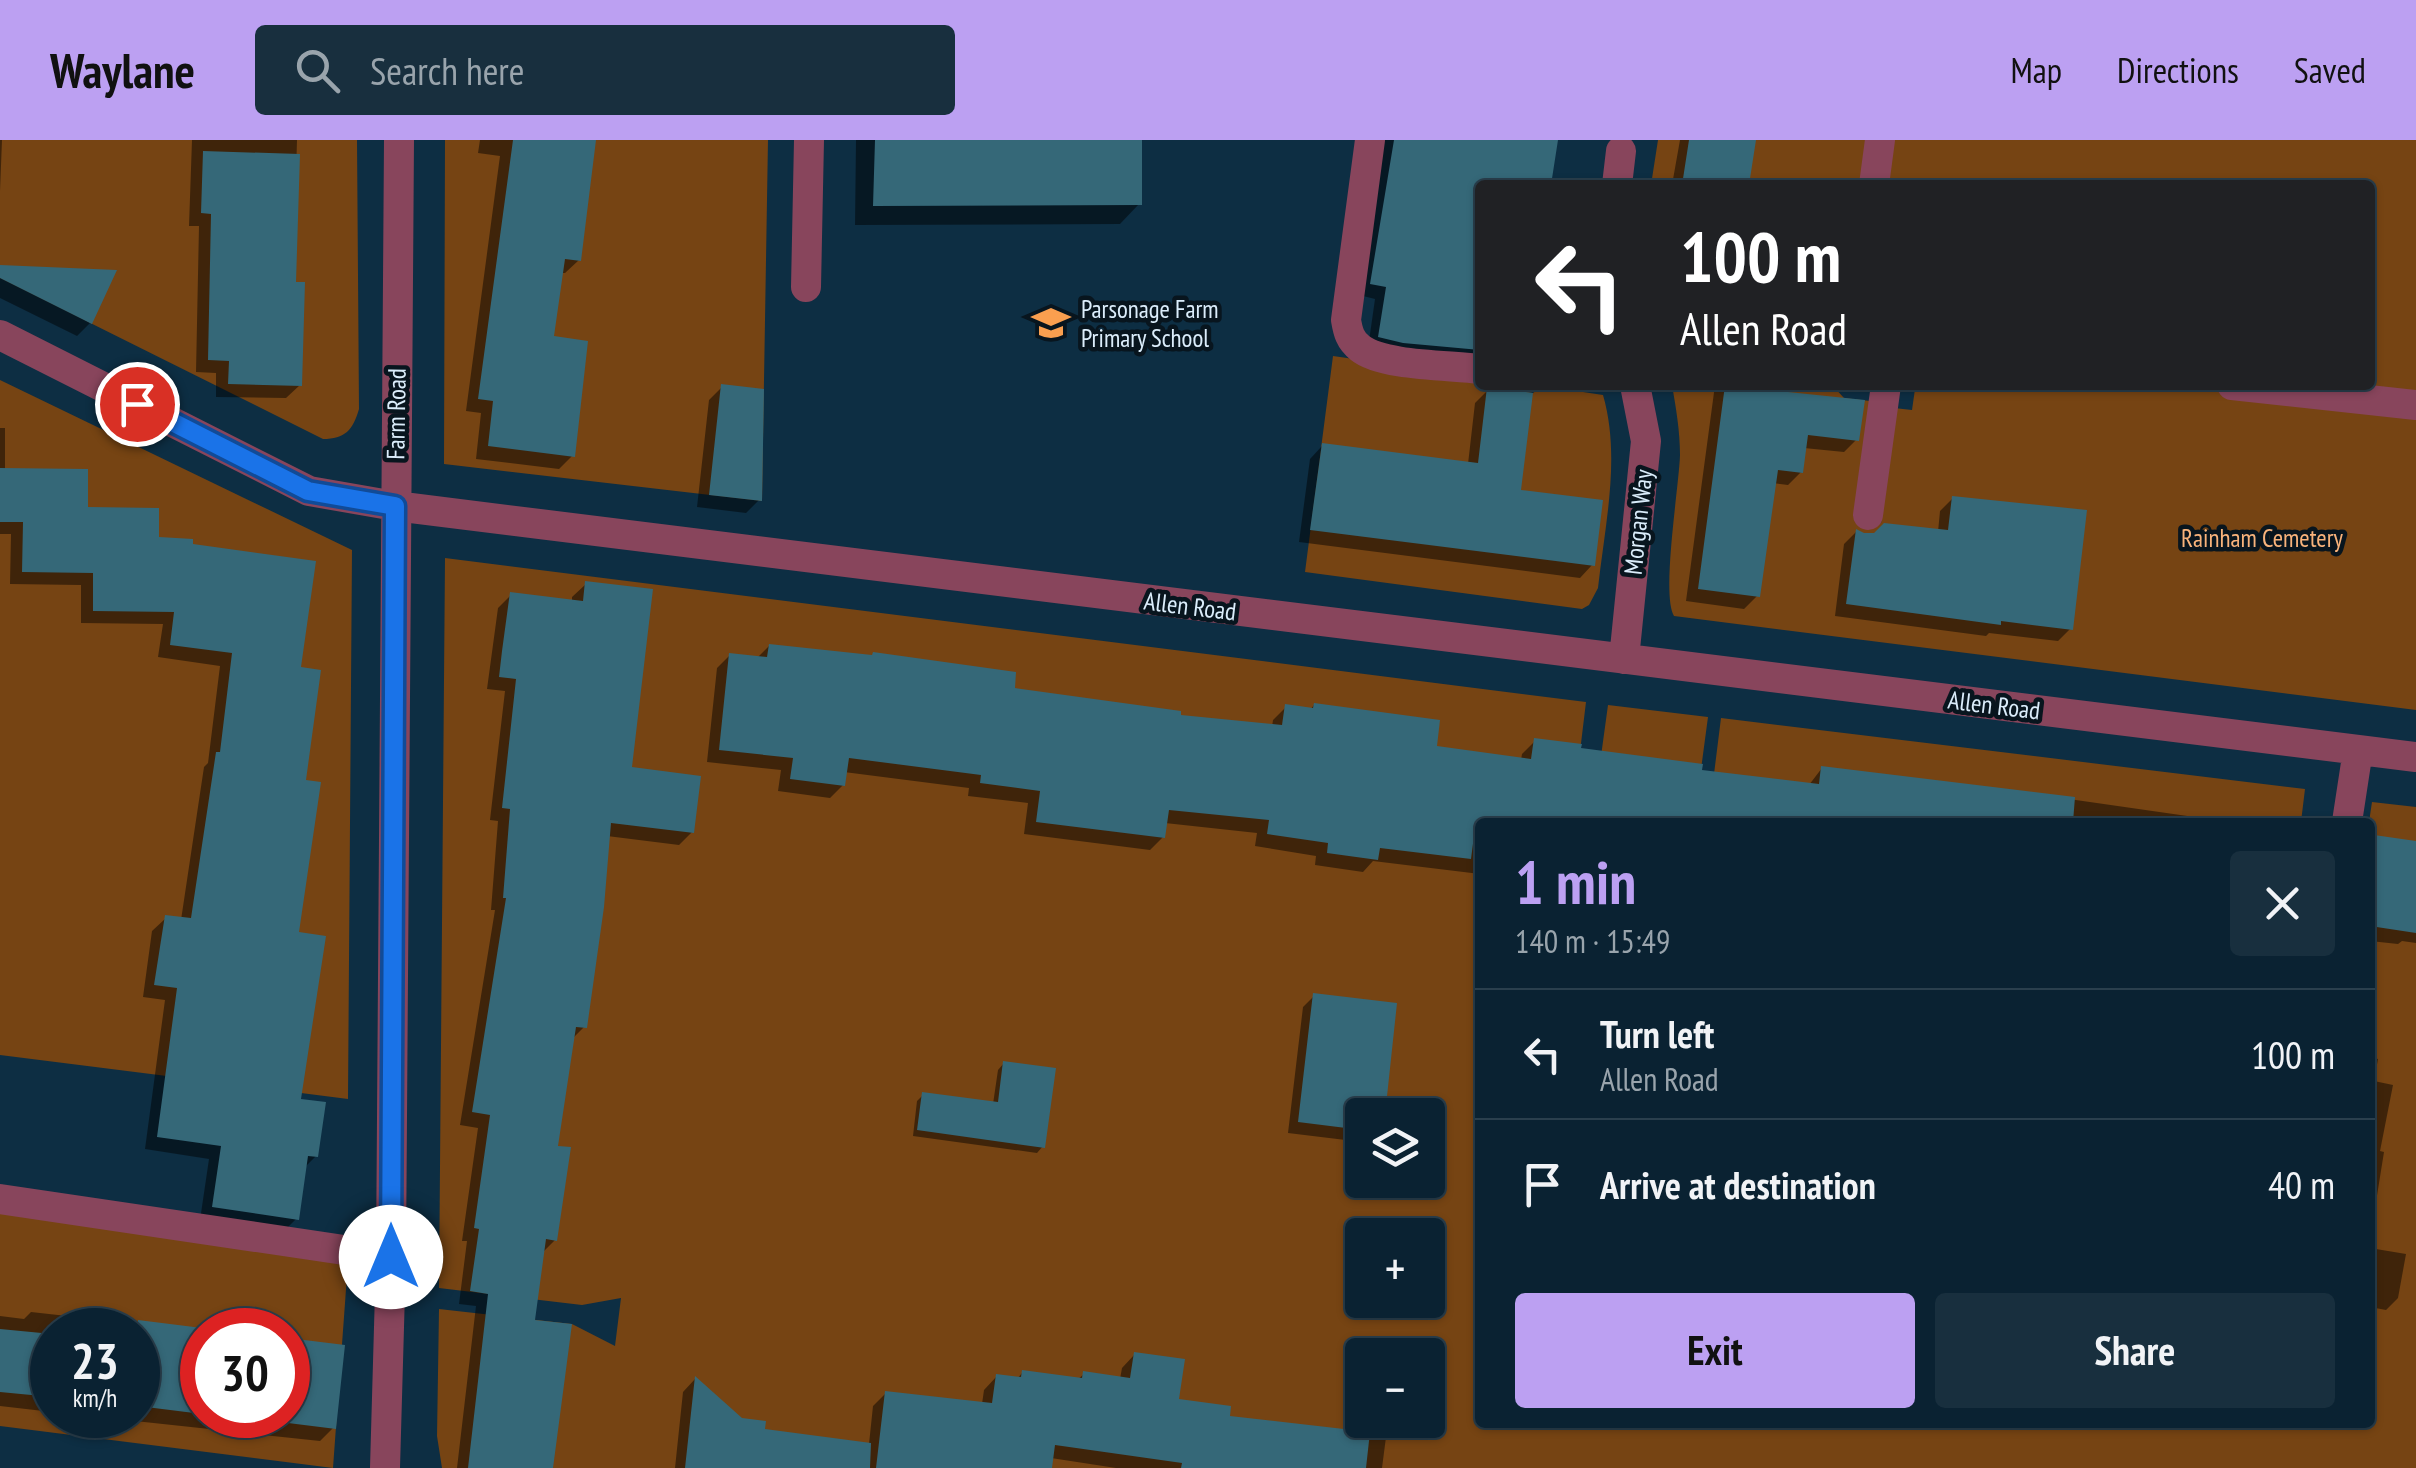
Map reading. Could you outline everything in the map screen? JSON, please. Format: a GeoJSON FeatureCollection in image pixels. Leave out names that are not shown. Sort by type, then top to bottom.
{"type":"FeatureCollection","features":[{"type":"Feature","properties":{"kind":"street","name":"Farm Road"},"geometry":{"type":"LineString","coordinates":[[384,1468],[391,1257],[399,140]]}},
{"type":"Feature","properties":{"kind":"street"},"geometry":{"type":"LineString","coordinates":[[806,287],[809,140]]}},
{"type":"Feature","properties":{"kind":"street"},"geometry":{"type":"LineString","coordinates":[[1370,140],[1346,320],[1349,336],[1361,349],[1379,357],[1475,368]]}},
{"type":"Feature","properties":{"kind":"street"},"geometry":{"type":"LineString","coordinates":[[1875,180],[1880,140]]}},
{"type":"Feature","properties":{"kind":"street"},"geometry":{"type":"LineString","coordinates":[[1618,180],[1621,151]]}},
{"type":"Feature","properties":{"kind":"street","name":"Allen Road"},"geometry":{"type":"LineString","coordinates":[[0,336],[308,491],[395,506],[2416,758]]}},
{"type":"Feature","properties":{"kind":"street","name":"Morgan Way"},"geometry":{"type":"LineString","coordinates":[[1624,659],[1646,441],[1631,390]]}},
{"type":"Feature","properties":{"kind":"street"},"geometry":{"type":"LineString","coordinates":[[1868,515],[1885,390]]}},
{"type":"Feature","properties":{"kind":"street"},"geometry":{"type":"LineString","coordinates":[[2278,390],[2416,405]]}},
{"type":"Feature","properties":{"kind":"street"},"geometry":{"type":"LineString","coordinates":[[2348,818],[2358,750]]}},
{"type":"Feature","properties":{"kind":"street"},"geometry":{"type":"LineString","coordinates":[[0,1198],[391,1257]]}},
{"type":"Feature","properties":{"kind":"green space"},"geometry":{"type":"Polygon","coordinates":[[[0,140],[357,140],[359,409],[351,428],[337,437],[323,439],[0,278],[0,140]]]}},
{"type":"Feature","properties":{"kind":"green space"},"geometry":{"type":"Polygon","coordinates":[[[445,140],[768,140],[762,501],[444,464],[445,140]]]}},
{"type":"Feature","properties":{"kind":"green space"},"geometry":{"type":"Polygon","coordinates":[[[1658,140],[1868,140],[1864,180],[1652,180],[1658,140]]]}},
{"type":"Feature","properties":{"kind":"green space","name":"Rainham Cemetery"},"geometry":{"type":"Polygon","coordinates":[[[1890,140],[2416,140],[2416,710],[1674,616],[1669,586],[1680,455],[1673,390],[1837,390],[1844,398],[1870,401],[1857,520],[1881,523],[1894,408],[1912,410],[1915,390],[2375,390],[2375,180],[1886,180],[1890,140]]]}},
{"type":"Feature","properties":{"kind":"green space"},"geometry":{"type":"Polygon","coordinates":[[[1333,356],[1475,376],[1475,390],[1533,393],[1570,390],[1603,395],[1611,442],[1610,491],[1598,588],[1589,605],[1582,609],[1305,572],[1333,356]]]}},
{"type":"Feature","properties":{"kind":"green space"},"geometry":{"type":"Polygon","coordinates":[[[0,380],[352,550],[348,1099],[0,1055],[0,380]]]}},
{"type":"Feature","properties":{"kind":"green space"},"geometry":{"type":"Polygon","coordinates":[[[445,558],[1586,702],[1572,818],[1475,818],[1475,1428],[2375,1428],[2375,818],[2370,818],[2372,802],[2416,807],[2416,1468],[442,1468],[437,1436],[439,1309],[572,1324],[615,1346],[621,1298],[582,1305],[439,1288],[445,558]]]}},
{"type":"Feature","properties":{"kind":"green space"},"geometry":{"type":"Polygon","coordinates":[[[1608,705],[1708,717],[1695,818],[1593,818],[1608,705]]]}},
{"type":"Feature","properties":{"kind":"green space"},"geometry":{"type":"Polygon","coordinates":[[[1721,718],[2305,789],[2301,818],[1708,818],[1721,718]]]}},
{"type":"Feature","properties":{"kind":"green space"},"geometry":{"type":"Polygon","coordinates":[[[0,1213],[348,1262],[333,1468],[95,1438],[160,1438],[160,1308],[30,1308],[30,1430],[0,1426],[0,1213]]]}},
{"type":"Feature","properties":{"kind":"building"},"geometry":{"type":"Polygon","coordinates":[[[513,140],[596,140],[581,261],[565,259],[554,336],[588,341],[575,457],[488,446],[493,401],[478,399],[513,140]]]}},
{"type":"Feature","properties":{"kind":"building"},"geometry":{"type":"Polygon","coordinates":[[[875,140],[1142,140],[1142,205],[873,206],[875,140]]]}},
{"type":"Feature","properties":{"kind":"building"},"geometry":{"type":"Polygon","coordinates":[[[1394,140],[1558,140],[1552,180],[1475,180],[1475,350],[1378,337],[1386,287],[1370,284],[1394,140]]]}},
{"type":"Feature","properties":{"kind":"building"},"geometry":{"type":"Polygon","coordinates":[[[1689,140],[1756,140],[1750,180],[1683,180],[1689,140]]]}},
{"type":"Feature","properties":{"kind":"building"},"geometry":{"type":"Polygon","coordinates":[[[203,151],[300,154],[296,282],[305,282],[302,386],[228,384],[229,361],[208,360],[211,214],[201,213],[203,151]]]}},
{"type":"Feature","properties":{"kind":"building"},"geometry":{"type":"Polygon","coordinates":[[[0,265],[117,270],[92,324],[0,278],[0,265]]]}},
{"type":"Feature","properties":{"kind":"building"},"geometry":{"type":"Polygon","coordinates":[[[721,384],[764,389],[762,501],[709,495],[721,384]]]}},
{"type":"Feature","properties":{"kind":"building"},"geometry":{"type":"Polygon","coordinates":[[[1487,390],[1533,393],[1521,490],[1603,500],[1595,566],[1310,530],[1322,443],[1478,463],[1487,390]]]}},
{"type":"Feature","properties":{"kind":"building"},"geometry":{"type":"Polygon","coordinates":[[[1724,390],[1788,390],[1865,400],[1859,441],[1808,435],[1803,473],[1778,470],[1760,597],[1698,589],[1724,390]]]}},
{"type":"Feature","properties":{"kind":"building"},"geometry":{"type":"Polygon","coordinates":[[[0,468],[88,469],[88,507],[159,508],[159,537],[193,539],[193,544],[316,561],[301,667],[321,670],[306,780],[321,782],[299,932],[326,936],[301,1099],[326,1102],[318,1157],[308,1156],[299,1220],[212,1207],[221,1146],[157,1137],[177,988],[154,985],[165,915],[191,918],[216,752],[220,752],[232,653],[170,645],[174,612],[93,611],[93,573],[22,572],[23,522],[0,522],[0,468]]]}},
{"type":"Feature","properties":{"kind":"building"},"geometry":{"type":"Polygon","coordinates":[[[1952,496],[2087,510],[2073,630],[2001,621],[2001,625],[1846,604],[1856,529],[1874,533],[1884,523],[1948,530],[1952,496]]]}},
{"type":"Feature","properties":{"kind":"building"},"geometry":{"type":"Polygon","coordinates":[[[585,581],[653,589],[632,767],[701,776],[694,833],[611,823],[587,1028],[576,1027],[558,1146],[571,1147],[557,1241],[546,1239],[535,1320],[572,1324],[553,1468],[468,1468],[488,1294],[470,1291],[479,1229],[474,1228],[490,1115],[472,1112],[506,898],[510,809],[502,808],[516,679],[499,677],[502,651],[510,592],[583,601],[585,581]]]}},
{"type":"Feature","properties":{"kind":"building"},"geometry":{"type":"Polygon","coordinates":[[[769,644],[872,655],[873,652],[1016,672],[1015,688],[1181,711],[1181,715],[1282,725],[1285,704],[1313,708],[1314,703],[1440,720],[1437,746],[1531,759],[1534,738],[1703,764],[1702,770],[1819,784],[1821,766],[2075,797],[2073,818],[1475,818],[1471,859],[1380,848],[1378,860],[1327,853],[1328,843],[1267,834],[1269,820],[1169,810],[1165,838],[1036,822],[1040,791],[980,783],[981,775],[849,758],[845,786],[790,779],[793,758],[719,750],[729,653],[767,657],[769,644]]]}},
{"type":"Feature","properties":{"kind":"building"},"geometry":{"type":"Polygon","coordinates":[[[2375,835],[2416,841],[2416,933],[2375,927],[2375,835]]]}},
{"type":"Feature","properties":{"kind":"building"},"geometry":{"type":"Polygon","coordinates":[[[1313,993],[1397,1003],[1387,1098],[1345,1098],[1345,1128],[1298,1122],[1313,993]]]}},
{"type":"Feature","properties":{"kind":"building"},"geometry":{"type":"Polygon","coordinates":[[[1003,1061],[1056,1068],[1045,1148],[917,1130],[922,1092],[998,1102],[1003,1061]]]}},
{"type":"Feature","properties":{"kind":"building"},"geometry":{"type":"Polygon","coordinates":[[[160,1323],[180,1325],[180,1411],[160,1409],[160,1323]]]}},
{"type":"Feature","properties":{"kind":"building"},"geometry":{"type":"Polygon","coordinates":[[[0,1329],[30,1332],[30,1395],[0,1392],[0,1329]]]}},
{"type":"Feature","properties":{"kind":"building"},"geometry":{"type":"Polygon","coordinates":[[[310,1341],[345,1345],[336,1429],[310,1426],[310,1341]]]}},
{"type":"Feature","properties":{"kind":"building"},"geometry":{"type":"Polygon","coordinates":[[[1134,1352],[1185,1359],[1179,1399],[1231,1406],[1230,1416],[1345,1429],[1345,1438],[1369,1438],[1366,1468],[1181,1468],[1182,1463],[1055,1445],[1052,1468],[876,1468],[885,1391],[992,1403],[996,1374],[1021,1377],[1022,1370],[1082,1378],[1083,1371],[1130,1378],[1134,1352]]]}},
{"type":"Feature","properties":{"kind":"building"},"geometry":{"type":"Polygon","coordinates":[[[695,1376],[742,1418],[766,1421],[765,1429],[871,1443],[870,1468],[685,1468],[695,1376]]]}},
{"type":"Feature","properties":{"kind":"place","name":"Parsonage Farm Primary School"},"geometry":{"type":"Point","coordinates":[1051,323]}},
{"type":"Feature","properties":{"kind":"route"},"geometry":{"type":"LineString","coordinates":[[137,404],[308,491],[395,506],[391,1257]]}}]}
